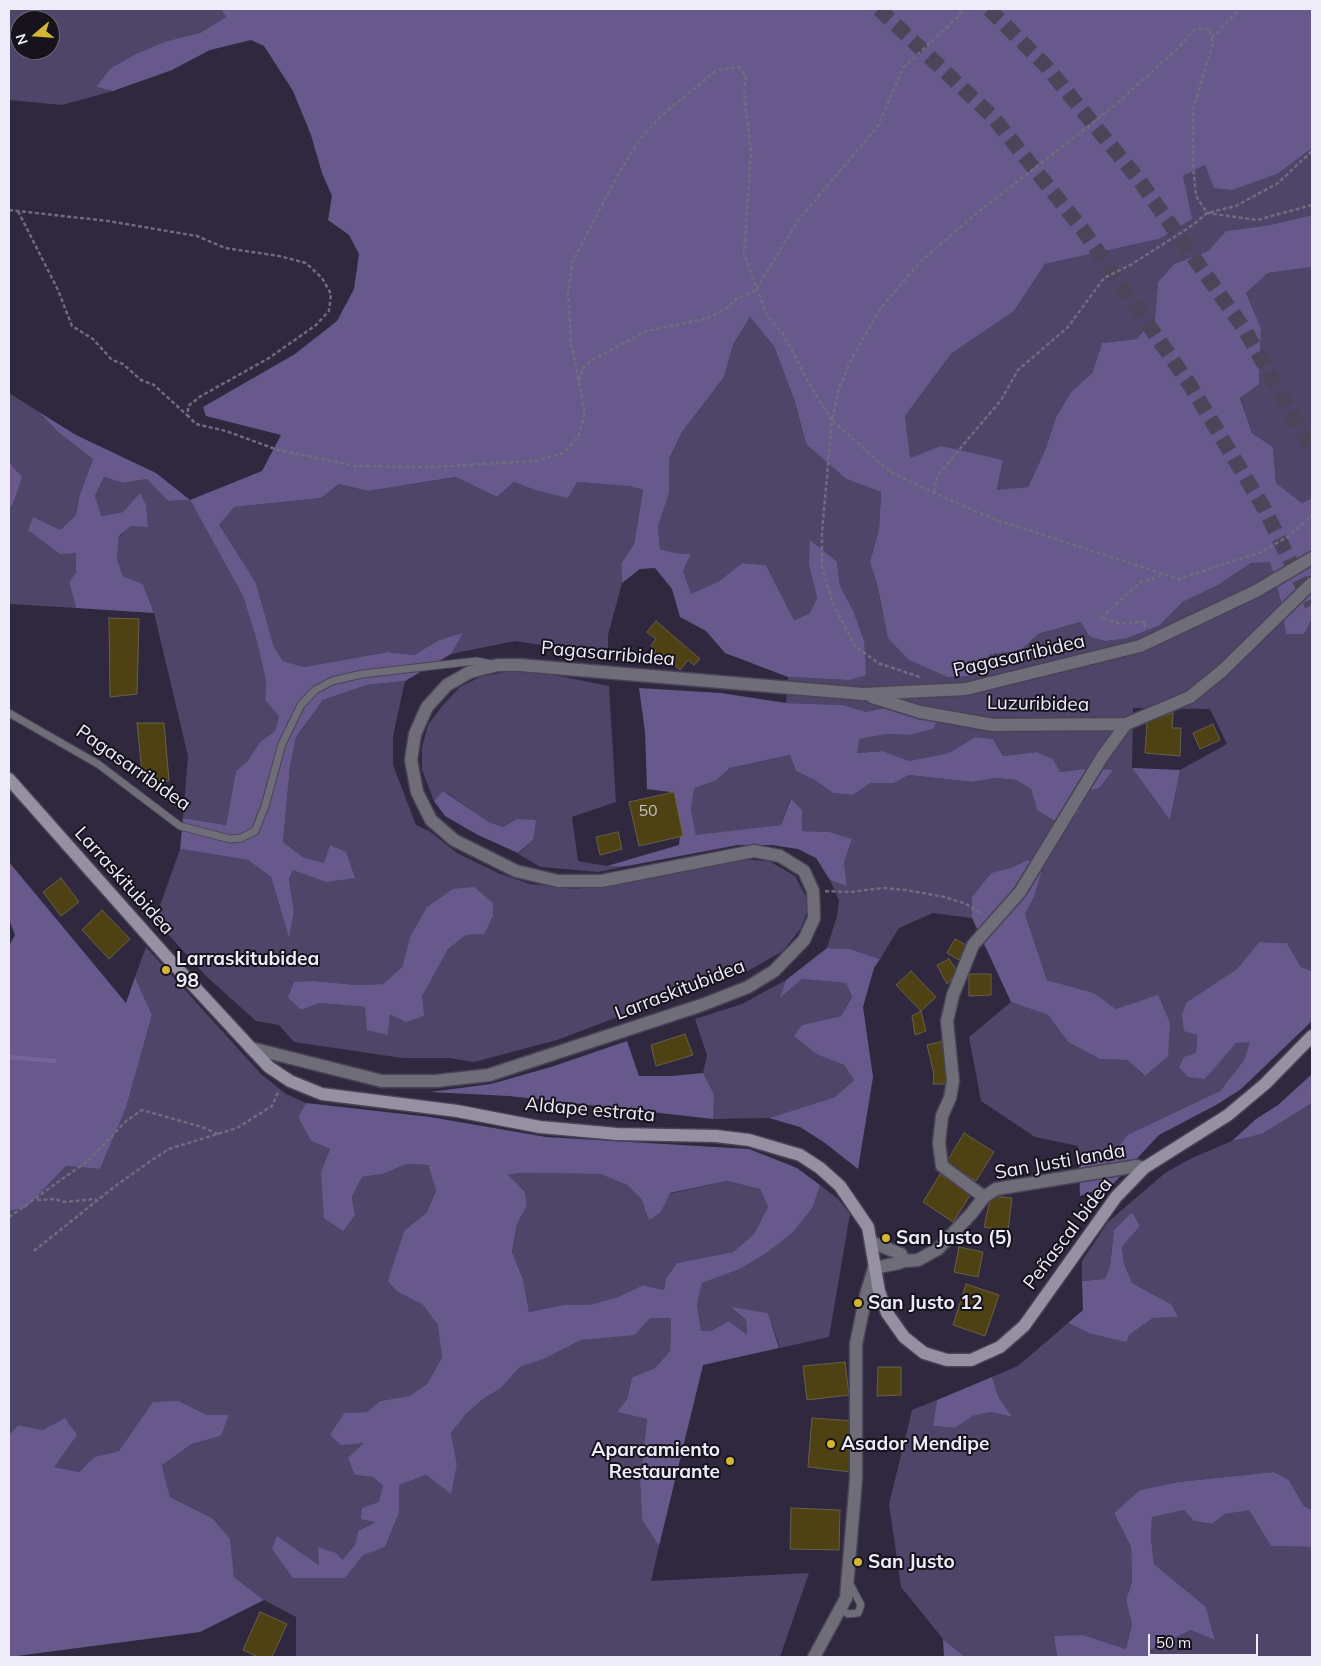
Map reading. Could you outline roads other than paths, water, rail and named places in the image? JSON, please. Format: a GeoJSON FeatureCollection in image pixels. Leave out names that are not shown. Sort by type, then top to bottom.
{"type":"FeatureCollection","features":[{"type":"Feature","properties":{"kind":"street","name":"Pagasarribidea"},"geometry":{"type":"LineString","coordinates":[[498,665],[863,694],[938,692],[990,685],[1140,646],[1256,591],[1312,558]]}},
{"type":"Feature","properties":{"kind":"street","name":"Luzuribidea"},"geometry":{"type":"LineString","coordinates":[[863,694],[920,712],[993,725],[1126,724],[1190,697],[1222,672],[1312,583]]}},
{"type":"Feature","properties":{"kind":"street","name":"Larraskitubidea"},"geometry":{"type":"LineString","coordinates":[[9,779],[152,941],[251,1048],[382,1081],[436,1082],[489,1075],[694,1008],[748,987],[774,971],[804,940],[814,918],[814,891],[804,871],[780,856],[754,851],[601,881],[558,881],[516,871],[454,840],[431,820],[417,792],[411,760],[415,734],[427,708],[448,685],[470,672],[498,665]]}},
{"type":"Feature","properties":{"kind":"street","name":"San Justi landa"},"geometry":{"type":"LineString","coordinates":[[984,1198],[942,1166],[938,1144],[942,1116],[950,1098],[953,1081],[947,1021],[953,995],[973,945],[1020,892],[1102,758],[1126,724]]}},
{"type":"Feature","properties":{"kind":"street","name":"Peñascal bidea"},"geometry":{"type":"LineString","coordinates":[[874,1268],[887,1313],[904,1338],[924,1353],[947,1360],[971,1360],[1000,1347],[1024,1326],[1116,1197],[1144,1168],[1228,1115],[1265,1084],[1312,1036]]}},
{"type":"Feature","properties":{"kind":"street","name":"Aldape estrata"},"geometry":{"type":"LineString","coordinates":[[251,1048],[269,1067],[304,1088],[322,1094],[457,1112],[540,1127],[617,1134],[716,1136],[749,1140],[800,1156],[820,1168],[840,1186],[868,1227],[874,1268]]}},
{"type":"Feature","properties":{"kind":"street","name":"San Justi landa"},"geometry":{"type":"LineString","coordinates":[[874,1268],[900,1263],[904,1260],[918,1260],[938,1248],[984,1198],[996,1189],[1137,1166],[1144,1168]]}},
{"type":"Feature","properties":{"kind":"street"},"geometry":{"type":"LineString","coordinates":[[871,1242],[901,1254],[904,1260]]}},
{"type":"Feature","properties":{"kind":"street"},"geometry":{"type":"LineString","coordinates":[[814,1657],[846,1598],[856,1479],[856,1344],[874,1268]]}},
{"type":"Feature","properties":{"kind":"lane","name":"Pagasarribidea"},"geometry":{"type":"LineString","coordinates":[[9,713],[74,748],[180,826],[230,838],[242,838],[255,831],[265,806],[282,744],[301,705],[315,690],[332,681],[362,674],[476,661],[498,665]]}},
{"type":"Feature","properties":{"kind":"lane"},"geometry":{"type":"LineString","coordinates":[[840,1608],[848,1614],[858,1613],[861,1605],[848,1581]]}},
{"type":"Feature","properties":{"kind":"waterway"},"geometry":{"type":"LineString","coordinates":[[9,1057],[54,1061]]}},
{"type":"Feature","properties":{"kind":"tunnel"},"geometry":{"type":"LineString","coordinates":[[879,9],[993,117],[1083,230],[1190,385],[1265,510],[1312,605]]}},
{"type":"Feature","properties":{"kind":"tunnel"},"geometry":{"type":"LineString","coordinates":[[989,9],[1046,66],[1139,180],[1245,330],[1312,451]]}},
{"type":"Feature","properties":{"kind":"place","name":"Larraskitubidea 98"},"geometry":{"type":"Point","coordinates":[166,970]}},
{"type":"Feature","properties":{"kind":"place","name":"San Justo (5)"},"geometry":{"type":"Point","coordinates":[886,1238]}},
{"type":"Feature","properties":{"kind":"place","name":"San Justo 12"},"geometry":{"type":"Point","coordinates":[858,1303]}},
{"type":"Feature","properties":{"kind":"place","name":"Asador Mendipe"},"geometry":{"type":"Point","coordinates":[831,1444]}},
{"type":"Feature","properties":{"kind":"place","name":"Aparcamiento Restaurante"},"geometry":{"type":"Point","coordinates":[730,1461]}},
{"type":"Feature","properties":{"kind":"place","name":"San Justo"},"geometry":{"type":"Point","coordinates":[858,1562]}}]}
